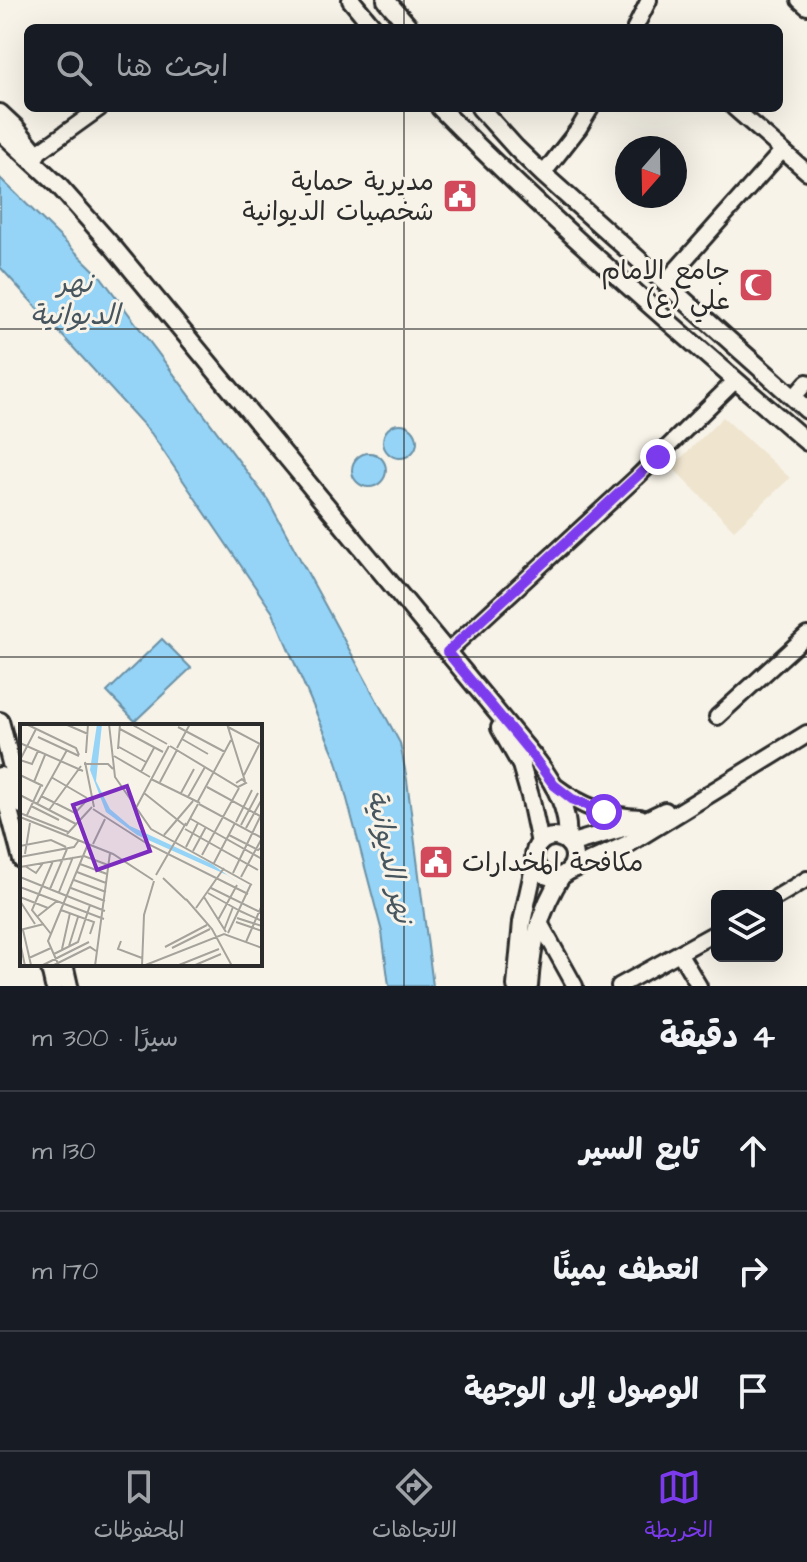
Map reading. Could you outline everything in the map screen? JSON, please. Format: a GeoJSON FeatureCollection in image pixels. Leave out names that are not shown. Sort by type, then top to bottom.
{"type":"FeatureCollection","features":[{"type":"Feature","properties":{"kind":"main road"},"geometry":{"type":"LineString","coordinates":[[351,0],[371,24]]}},
{"type":"Feature","properties":{"kind":"main road"},"geometry":{"type":"LineString","coordinates":[[386,0],[407,24]]}},
{"type":"Feature","properties":{"kind":"main road"},"geometry":{"type":"LineString","coordinates":[[444,112],[563,228],[807,442]]}},
{"type":"Feature","properties":{"kind":"main road"},"geometry":{"type":"LineString","coordinates":[[484,112],[543,174],[807,410]]}},
{"type":"Feature","properties":{"kind":"main road"},"geometry":{"type":"LineString","coordinates":[[0,113],[15,127],[58,185]]}},
{"type":"Feature","properties":{"kind":"main road"},"geometry":{"type":"LineString","coordinates":[[472,141],[494,123]]}},
{"type":"Feature","properties":{"kind":"main road"},"geometry":{"type":"LineString","coordinates":[[0,131],[58,185],[124,260],[538,762],[554,785],[566,815],[568,842]]}},
{"type":"Feature","properties":{"kind":"main road"},"geometry":{"type":"LineString","coordinates":[[563,228],[583,209]]}},
{"type":"Feature","properties":{"kind":"main road"},"geometry":{"type":"LineString","coordinates":[[480,692],[521,765],[540,843]]}},
{"type":"Feature","properties":{"kind":"main road"},"geometry":{"type":"LineString","coordinates":[[0,721],[20,797]]}},
{"type":"Feature","properties":{"kind":"main road"},"geometry":{"type":"LineString","coordinates":[[568,842],[653,818],[807,726]]}},
{"type":"Feature","properties":{"kind":"main road"},"geometry":{"type":"LineString","coordinates":[[535,863],[549,876],[565,874],[609,854],[807,734]]}},
{"type":"Feature","properties":{"kind":"main road"},"geometry":{"type":"LineString","coordinates":[[0,776],[20,852]]}},
{"type":"Feature","properties":{"kind":"main road"},"geometry":{"type":"LineString","coordinates":[[554,785],[572,799],[604,812],[623,817],[653,818]]}},
{"type":"Feature","properties":{"kind":"main road"},"geometry":{"type":"LineString","coordinates":[[516,986],[519,938],[536,849],[550,837],[562,838],[573,849],[574,861],[549,898],[539,921],[531,954],[529,986]]}},
{"type":"Feature","properties":{"kind":"main road"},"geometry":{"type":"LineString","coordinates":[[49,966],[54,986]]}},
{"type":"Feature","properties":{"kind":"main road"},"geometry":{"type":"LineString","coordinates":[[64,966],[69,986]]}},
{"type":"Feature","properties":{"kind":"street"},"geometry":{"type":"LineString","coordinates":[[640,24],[649,0]]}},
{"type":"Feature","properties":{"kind":"street"},"geometry":{"type":"LineString","coordinates":[[799,0],[807,7]]}},
{"type":"Feature","properties":{"kind":"street"},"geometry":{"type":"LineString","coordinates":[[36,154],[94,112]]}},
{"type":"Feature","properties":{"kind":"street"},"geometry":{"type":"LineString","coordinates":[[543,174],[589,112]]}},
{"type":"Feature","properties":{"kind":"street"},"geometry":{"type":"LineString","coordinates":[[738,112],[807,172]]}},
{"type":"Feature","properties":{"kind":"street"},"geometry":{"type":"LineString","coordinates":[[665,282],[782,151]]}},
{"type":"Feature","properties":{"kind":"street"},"geometry":{"type":"LineString","coordinates":[[447,652],[625,488],[736,380]]}},
{"type":"Feature","properties":{"kind":"street"},"geometry":{"type":"LineString","coordinates":[[793,398],[807,382]]}},
{"type":"Feature","properties":{"kind":"street"},"geometry":{"type":"LineString","coordinates":[[717,717],[807,635]]}},
{"type":"Feature","properties":{"kind":"street"},"geometry":{"type":"LineString","coordinates":[[783,893],[807,879]]}},
{"type":"Feature","properties":{"kind":"street"},"geometry":{"type":"LineString","coordinates":[[539,921],[575,986]]}},
{"type":"Feature","properties":{"kind":"street"},"geometry":{"type":"LineString","coordinates":[[619,986],[711,936]]}},
{"type":"Feature","properties":{"kind":"street"},"geometry":{"type":"LineString","coordinates":[[680,954],[699,986]]}},
{"type":"Feature","properties":{"kind":"shaded area"},"geometry":{"type":"Polygon","coordinates":[[[723,417],[790,478],[734,530],[672,467],[723,417]]]}},
{"type":"Feature","properties":{"kind":"water","name":"نهر الديوانية"},"geometry":{"type":"Polygon","coordinates":[[[0,178],[101,277],[268,500],[400,743],[433,986],[389,986],[382,932],[337,761],[273,613],[151,433],[0,267],[0,178]]]}},
{"type":"Feature","properties":{"kind":"water"},"geometry":{"type":"Polygon","coordinates":[[[400,424],[412,429],[417,441],[412,453],[400,458],[388,453],[383,441],[388,429],[400,424]]]}},
{"type":"Feature","properties":{"kind":"water"},"geometry":{"type":"Polygon","coordinates":[[[369,453],[381,458],[386,470],[381,482],[369,487],[357,482],[352,470],[357,458],[369,453]]]}},
{"type":"Feature","properties":{"kind":"water"},"geometry":{"type":"Polygon","coordinates":[[[162,639],[191,668],[135,721],[107,692],[162,639]]]}},
{"type":"Feature","properties":{"kind":"place","name":"مديرية حماية شخصيات الديوانية"},"geometry":{"type":"Point","coordinates":[460,196]}},
{"type":"Feature","properties":{"kind":"place","name":"جامع الامام علي (ع)"},"geometry":{"type":"Point","coordinates":[756,285]}},
{"type":"Feature","properties":{"kind":"place","name":"مكافحة المخدارات"},"geometry":{"type":"Point","coordinates":[436,862]}},
{"type":"Feature","properties":{"kind":"route"},"geometry":{"type":"LineString","coordinates":[[604,812],[572,799],[554,785],[447,652],[658,457]]}}]}
